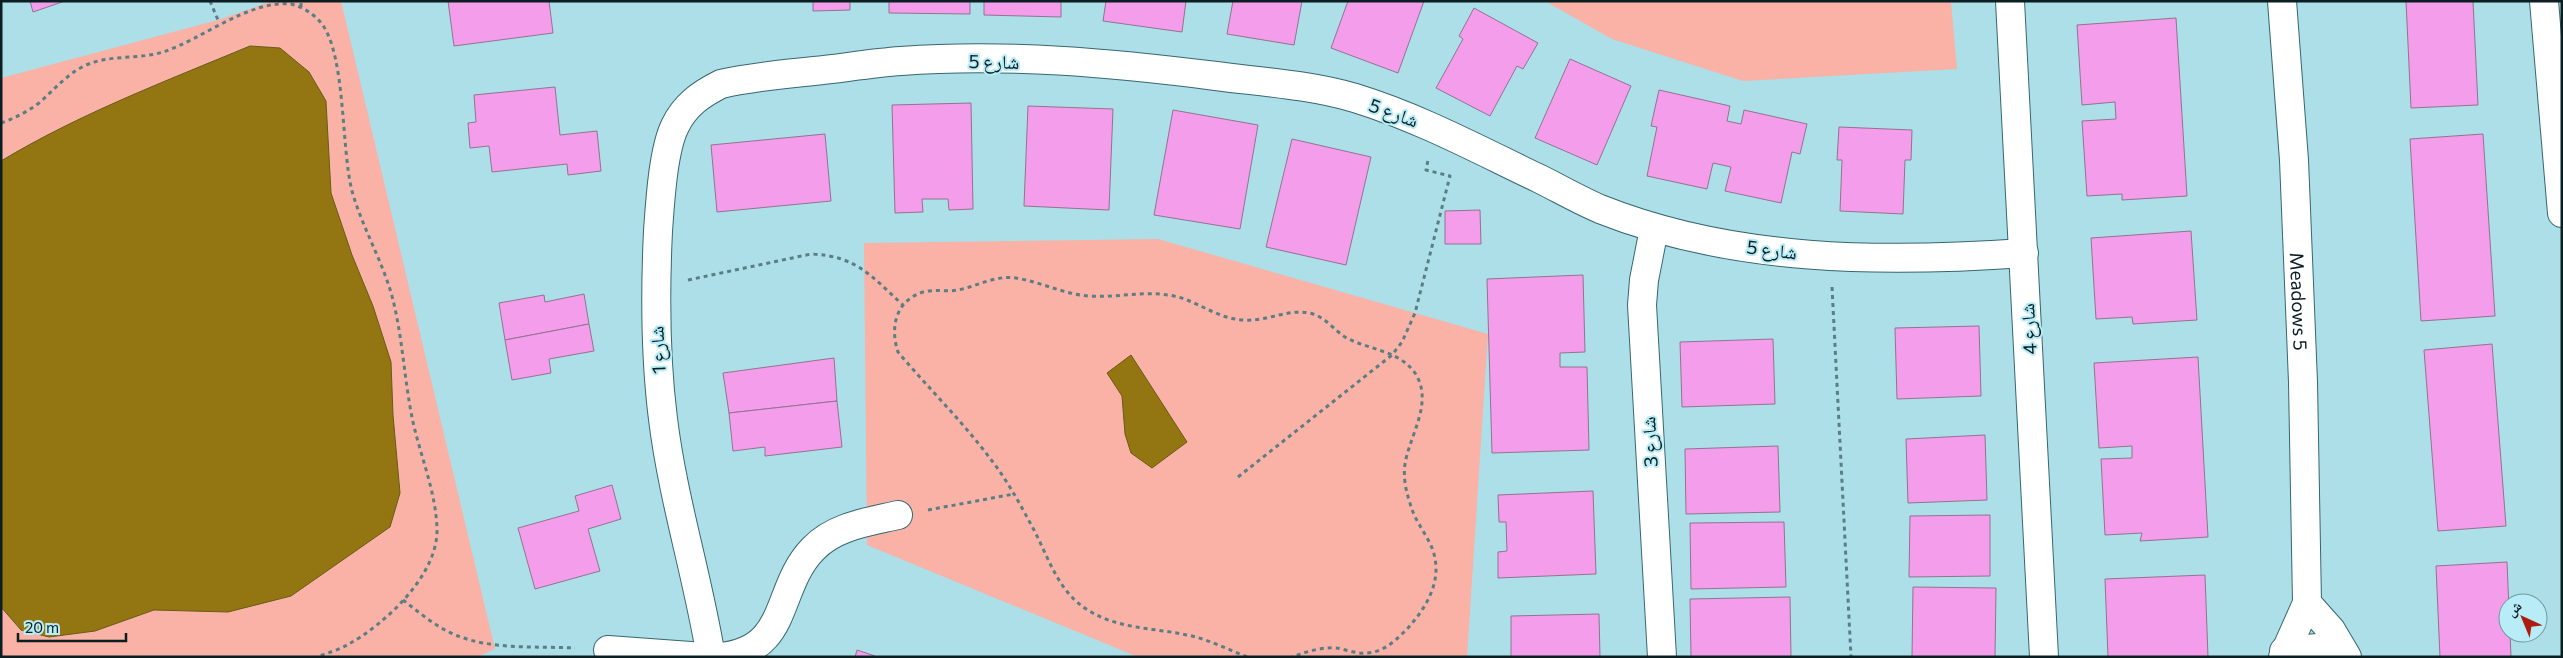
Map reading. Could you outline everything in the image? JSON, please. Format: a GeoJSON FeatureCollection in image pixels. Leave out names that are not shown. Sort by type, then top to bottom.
{"type":"FeatureCollection","features":[{"type":"Feature","properties":{"kind":"street","name":"شارع 4"},"geometry":{"type":"LineString","coordinates":[[2010,1],[2044,657]]}},
{"type":"Feature","properties":{"kind":"street","name":"Meadows 5"},"geometry":{"type":"LineString","coordinates":[[2282,1],[2295,179],[2303,382],[2308,603],[2284,654]]}},
{"type":"Feature","properties":{"kind":"street"},"geometry":{"type":"LineString","coordinates":[[2544,1],[2562,213]]}},
{"type":"Feature","properties":{"kind":"street","name":"شارع 5"},"geometry":{"type":"LineString","coordinates":[[742,79],[902,61],[992,60],[1082,63],[1171,70],[1306,87],[1351,97],[1395,111],[1436,128],[1597,208],[1654,229],[1727,244],[1831,257],[1950,258],[2024,253]]}},
{"type":"Feature","properties":{"kind":"street","name":"شارع 1"},"geometry":{"type":"LineString","coordinates":[[712,657],[663,421],[656,354],[655,287],[659,215],[668,148],[674,127],[686,108],[702,94],[721,84],[742,79]]}},
{"type":"Feature","properties":{"kind":"street","name":"شارع 3"},"geometry":{"type":"LineString","coordinates":[[1654,229],[1644,280],[1642,305],[1662,657]]}},
{"type":"Feature","properties":{"kind":"street"},"geometry":{"type":"LineString","coordinates":[[719,657],[735,656],[757,646],[773,629],[799,565],[832,533],[854,525],[898,515]]}},
{"type":"Feature","properties":{"kind":"street"},"geometry":{"type":"LineString","coordinates":[[2284,654],[2341,653],[2320,616],[2308,603]]}},
{"type":"Feature","properties":{"kind":"street"},"geometry":{"type":"LineString","coordinates":[[608,650],[704,657]]}},
{"type":"Feature","properties":{"kind":"path"},"geometry":{"type":"LineString","coordinates":[[210,1],[218,20]]}},
{"type":"Feature","properties":{"kind":"path"},"geometry":{"type":"LineString","coordinates":[[301,1],[301,7]]}},
{"type":"Feature","properties":{"kind":"path"},"geometry":{"type":"LineString","coordinates":[[1,123],[26,112],[72,73],[88,64],[107,59],[146,56],[177,47],[222,21],[255,8],[287,3],[301,7],[322,24],[335,62],[352,189],[395,308],[412,419],[435,509],[437,534],[431,559],[419,581],[403,600],[377,626],[346,646],[317,657]]}},
{"type":"Feature","properties":{"kind":"path"},"geometry":{"type":"LineString","coordinates":[[1238,477],[1392,355],[1406,335],[1415,313],[1450,176],[1426,170],[1436,128]]}},
{"type":"Feature","properties":{"kind":"path"},"geometry":{"type":"LineString","coordinates":[[655,287],[811,254],[830,255],[848,260],[863,269],[903,305]]}},
{"type":"Feature","properties":{"kind":"path"},"geometry":{"type":"LineString","coordinates":[[1831,257],[1851,657]]}},
{"type":"Feature","properties":{"kind":"path"},"geometry":{"type":"LineString","coordinates":[[1248,657],[1204,640],[1116,624],[1090,612],[1068,594],[1052,571],[1035,532],[1014,494],[975,439],[898,352],[893,337],[894,321],[903,305],[912,297],[925,291],[958,290],[994,279],[1013,278],[1058,291],[1087,296],[1144,293],[1175,296],[1224,317],[1244,320],[1264,320],[1298,313],[1311,314],[1323,319],[1354,342],[1392,355],[1403,361],[1414,371],[1422,389],[1422,410],[1405,465],[1405,488],[1411,510],[1432,549],[1436,571],[1433,592],[1423,612],[1391,645],[1378,651],[1364,654],[1333,648],[1315,649],[1292,657]]}},
{"type":"Feature","properties":{"kind":"path"},"geometry":{"type":"LineString","coordinates":[[898,515],[1014,494]]}},
{"type":"Feature","properties":{"kind":"path"},"geometry":{"type":"LineString","coordinates":[[403,600],[440,627],[473,641],[490,644],[608,650]]}},
{"type":"Feature","properties":{"kind":"shaded area"},"geometry":{"type":"Polygon","coordinates":[[[272,1],[341,1],[495,649],[477,657],[1,657],[1,607],[21,630],[95,631],[154,610],[228,612],[291,596],[390,527],[400,493],[393,415],[373,306],[352,255],[331,193],[326,101],[250,46],[92,113],[1,161],[1,78],[218,20],[272,1]]]}},
{"type":"Feature","properties":{"kind":"shaded area"},"geometry":{"type":"Polygon","coordinates":[[[1545,1],[1951,1],[1957,69],[1743,81],[1612,39],[1545,1]]]}},
{"type":"Feature","properties":{"kind":"shaded area"},"geometry":{"type":"Polygon","coordinates":[[[250,46],[280,48],[309,72],[326,101],[331,193],[352,255],[373,306],[391,362],[393,415],[400,493],[390,527],[291,596],[228,612],[154,610],[95,631],[49,637],[21,630],[1,607],[1,161],[92,113],[250,46]]]}},
{"type":"Feature","properties":{"kind":"shaded area"},"geometry":{"type":"Polygon","coordinates":[[[1158,239],[1488,334],[1467,657],[1138,657],[867,545],[864,243],[1158,239]]]}},
{"type":"Feature","properties":{"kind":"shaded area"},"geometry":{"type":"Polygon","coordinates":[[[1131,355],[1187,442],[1152,468],[1131,453],[1125,434],[1122,396],[1107,373],[1131,355]]]}},
{"type":"Feature","properties":{"kind":"building"},"geometry":{"type":"Polygon","coordinates":[[[30,1],[65,1],[33,12],[30,1]]]}},
{"type":"Feature","properties":{"kind":"building"},"geometry":{"type":"Polygon","coordinates":[[[448,1],[549,1],[553,33],[454,46],[448,1]]]}},
{"type":"Feature","properties":{"kind":"building"},"geometry":{"type":"Polygon","coordinates":[[[813,1],[850,1],[850,10],[813,11],[813,1]]]}},
{"type":"Feature","properties":{"kind":"building"},"geometry":{"type":"Polygon","coordinates":[[[889,1],[970,1],[970,14],[889,13],[889,1]]]}},
{"type":"Feature","properties":{"kind":"building"},"geometry":{"type":"Polygon","coordinates":[[[984,1],[1061,1],[1061,17],[984,15],[984,1]]]}},
{"type":"Feature","properties":{"kind":"building"},"geometry":{"type":"Polygon","coordinates":[[[1106,1],[1186,1],[1182,32],[1103,21],[1106,1]]]}},
{"type":"Feature","properties":{"kind":"building"},"geometry":{"type":"Polygon","coordinates":[[[1233,1],[1302,1],[1294,45],[1227,34],[1233,1]]]}},
{"type":"Feature","properties":{"kind":"building"},"geometry":{"type":"Polygon","coordinates":[[[1348,1],[1424,1],[1398,73],[1331,48],[1348,1]]]}},
{"type":"Feature","properties":{"kind":"building"},"geometry":{"type":"Polygon","coordinates":[[[2406,1],[2473,1],[2478,105],[2411,108],[2406,1]]]}},
{"type":"Feature","properties":{"kind":"building"},"geometry":{"type":"Polygon","coordinates":[[[1474,8],[1538,43],[1523,69],[1517,66],[1490,116],[1436,88],[1463,39],[1459,36],[1474,8]]]}},
{"type":"Feature","properties":{"kind":"building"},"geometry":{"type":"Polygon","coordinates":[[[2176,18],[2187,196],[2122,200],[2122,194],[2087,196],[2082,121],[2116,119],[2115,102],[2082,105],[2077,25],[2176,18]]]}},
{"type":"Feature","properties":{"kind":"building"},"geometry":{"type":"Polygon","coordinates":[[[1570,59],[1631,86],[1597,165],[1535,138],[1570,59]]]}},
{"type":"Feature","properties":{"kind":"building"},"geometry":{"type":"Polygon","coordinates":[[[555,87],[560,135],[597,131],[601,171],[568,175],[567,164],[492,172],[489,146],[470,148],[468,123],[476,122],[474,95],[555,87]]]}},
{"type":"Feature","properties":{"kind":"building"},"geometry":{"type":"Polygon","coordinates":[[[1659,90],[1730,106],[1727,121],[1741,124],[1744,110],[1807,124],[1800,154],[1792,152],[1781,203],[1725,191],[1731,167],[1713,163],[1707,189],[1647,176],[1657,127],[1651,126],[1659,90]]]}},
{"type":"Feature","properties":{"kind":"building"},"geometry":{"type":"Polygon","coordinates":[[[971,103],[973,209],[949,210],[948,199],[922,199],[923,212],[895,213],[892,105],[971,103]]]}},
{"type":"Feature","properties":{"kind":"building"},"geometry":{"type":"Polygon","coordinates":[[[1028,106],[1113,109],[1109,210],[1024,206],[1028,106]]]}},
{"type":"Feature","properties":{"kind":"building"},"geometry":{"type":"Polygon","coordinates":[[[1173,110],[1258,125],[1240,229],[1154,215],[1173,110]]]}},
{"type":"Feature","properties":{"kind":"building"},"geometry":{"type":"Polygon","coordinates":[[[1839,127],[1912,130],[1911,160],[1905,160],[1903,214],[1840,211],[1842,160],[1837,160],[1839,127]]]}},
{"type":"Feature","properties":{"kind":"building"},"geometry":{"type":"Polygon","coordinates":[[[825,134],[831,201],[717,212],[711,145],[825,134]]]}},
{"type":"Feature","properties":{"kind":"building"},"geometry":{"type":"Polygon","coordinates":[[[2483,134],[2495,316],[2421,321],[2410,139],[2483,134]]]}},
{"type":"Feature","properties":{"kind":"building"},"geometry":{"type":"Polygon","coordinates":[[[1292,139],[1371,157],[1346,265],[1266,247],[1292,139]]]}},
{"type":"Feature","properties":{"kind":"building"},"geometry":{"type":"Polygon","coordinates":[[[1480,210],[1481,244],[1445,244],[1445,211],[1480,210]]]}},
{"type":"Feature","properties":{"kind":"building"},"geometry":{"type":"Polygon","coordinates":[[[2191,231],[2197,320],[2133,324],[2132,317],[2096,319],[2091,238],[2191,231]]]}},
{"type":"Feature","properties":{"kind":"building"},"geometry":{"type":"Polygon","coordinates":[[[1583,275],[1585,352],[1560,353],[1560,367],[1587,367],[1589,450],[1492,453],[1487,279],[1583,275]]]}},
{"type":"Feature","properties":{"kind":"building"},"geometry":{"type":"Polygon","coordinates":[[[584,294],[589,324],[505,340],[499,303],[544,295],[545,302],[584,294]]]}},
{"type":"Feature","properties":{"kind":"building"},"geometry":{"type":"Polygon","coordinates":[[[589,324],[594,351],[549,359],[551,373],[512,380],[505,340],[589,324]]]}},
{"type":"Feature","properties":{"kind":"building"},"geometry":{"type":"Polygon","coordinates":[[[1979,326],[1981,396],[1897,399],[1895,328],[1979,326]]]}},
{"type":"Feature","properties":{"kind":"building"},"geometry":{"type":"Polygon","coordinates":[[[1773,339],[1775,404],[1682,407],[1680,342],[1773,339]]]}},
{"type":"Feature","properties":{"kind":"building"},"geometry":{"type":"Polygon","coordinates":[[[2492,344],[2506,526],[2438,531],[2424,350],[2492,344]]]}},
{"type":"Feature","properties":{"kind":"building"},"geometry":{"type":"Polygon","coordinates":[[[2198,357],[2208,537],[2140,541],[2142,533],[2105,535],[2101,459],[2132,458],[2132,446],[2099,448],[2094,363],[2198,357]]]}},
{"type":"Feature","properties":{"kind":"building"},"geometry":{"type":"Polygon","coordinates":[[[834,358],[837,401],[729,413],[723,373],[834,358]]]}},
{"type":"Feature","properties":{"kind":"building"},"geometry":{"type":"Polygon","coordinates":[[[837,401],[842,447],[765,456],[765,447],[733,451],[729,413],[837,401]]]}},
{"type":"Feature","properties":{"kind":"building"},"geometry":{"type":"Polygon","coordinates":[[[1985,435],[1987,500],[1908,503],[1906,439],[1985,435]]]}},
{"type":"Feature","properties":{"kind":"building"},"geometry":{"type":"Polygon","coordinates":[[[1778,446],[1780,512],[1686,514],[1685,449],[1778,446]]]}},
{"type":"Feature","properties":{"kind":"building"},"geometry":{"type":"Polygon","coordinates":[[[612,485],[621,519],[588,529],[600,571],[535,589],[518,528],[579,511],[575,496],[612,485]]]}},
{"type":"Feature","properties":{"kind":"building"},"geometry":{"type":"Polygon","coordinates":[[[1593,491],[1596,574],[1498,578],[1498,552],[1507,551],[1506,522],[1499,522],[1498,495],[1593,491]]]}},
{"type":"Feature","properties":{"kind":"building"},"geometry":{"type":"Polygon","coordinates":[[[1990,515],[1990,576],[1909,577],[1910,516],[1990,515]]]}},
{"type":"Feature","properties":{"kind":"building"},"geometry":{"type":"Polygon","coordinates":[[[1784,522],[1786,587],[1691,589],[1690,523],[1784,522]]]}},
{"type":"Feature","properties":{"kind":"building"},"geometry":{"type":"Polygon","coordinates":[[[2507,562],[2508,593],[2498,593],[2498,643],[2510,643],[2511,657],[2440,657],[2436,566],[2507,562]]]}},
{"type":"Feature","properties":{"kind":"building"},"geometry":{"type":"Polygon","coordinates":[[[2205,575],[2208,657],[2108,657],[2105,579],[2205,575]]]}},
{"type":"Feature","properties":{"kind":"building"},"geometry":{"type":"Polygon","coordinates":[[[1913,587],[1996,588],[1995,657],[1912,657],[1913,587]]]}},
{"type":"Feature","properties":{"kind":"building"},"geometry":{"type":"Polygon","coordinates":[[[1790,597],[1791,657],[1691,657],[1690,599],[1790,597]]]}},
{"type":"Feature","properties":{"kind":"building"},"geometry":{"type":"Polygon","coordinates":[[[1599,614],[1600,657],[1511,657],[1511,616],[1599,614]]]}},
{"type":"Feature","properties":{"kind":"building"},"geometry":{"type":"Polygon","coordinates":[[[857,650],[875,656],[875,657],[855,657],[857,650]]]}}]}
